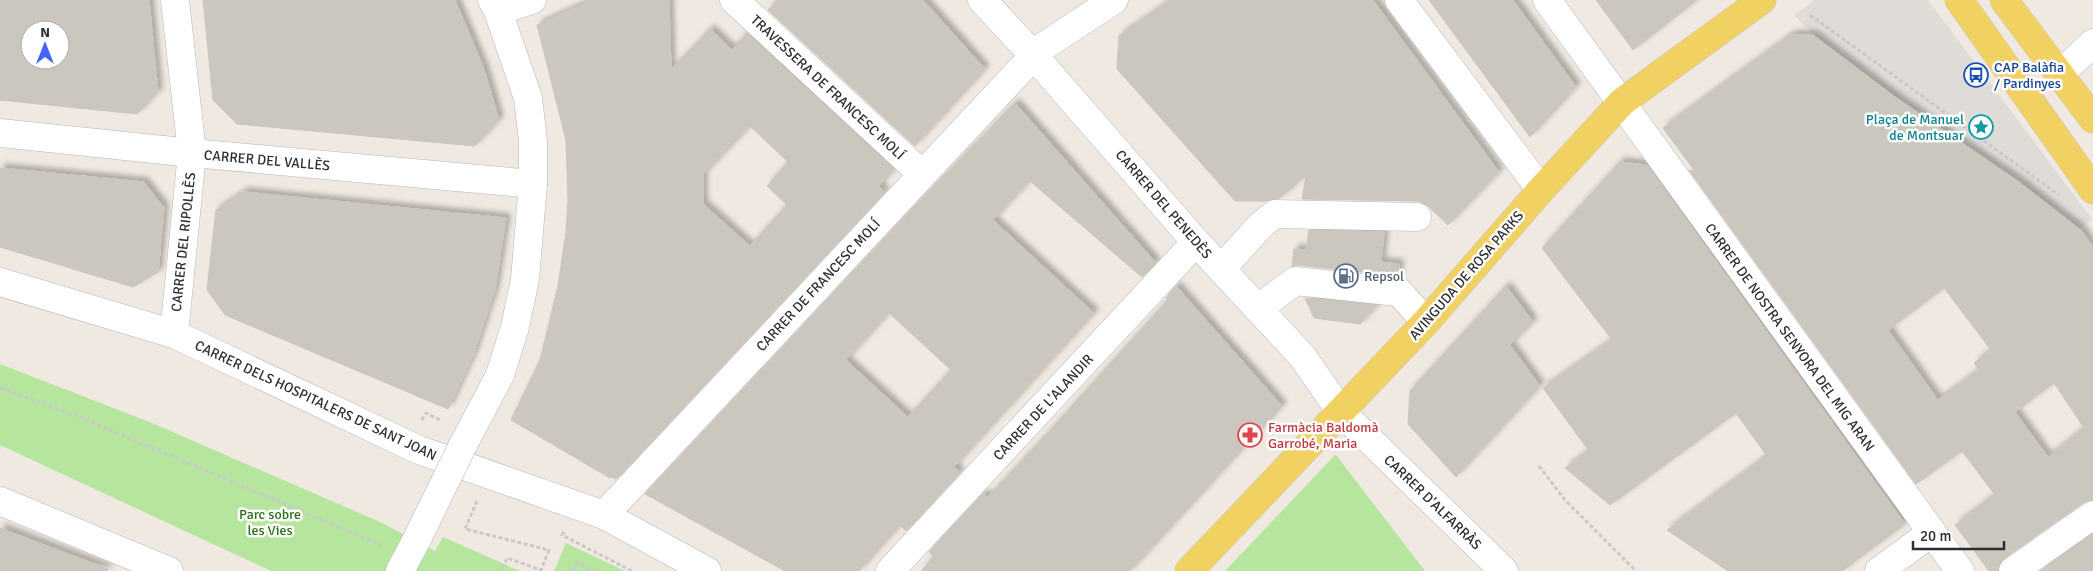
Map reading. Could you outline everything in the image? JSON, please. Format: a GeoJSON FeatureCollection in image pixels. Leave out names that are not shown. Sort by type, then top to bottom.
{"type":"FeatureCollection","features":[{"type":"Feature","properties":{"kind":"main road","name":"AVINGUDA DE ROSA PARKS"},"geometry":{"type":"LineString","coordinates":[[1189,571],[1426,322],[1541,190],[1622,102],[1762,0]]}},
{"type":"Feature","properties":{"kind":"main road"},"geometry":{"type":"LineString","coordinates":[[1959,0],[2093,190]]}},
{"type":"Feature","properties":{"kind":"main road"},"geometry":{"type":"LineString","coordinates":[[2004,0],[2093,119]]}},
{"type":"Feature","properties":{"kind":"street","name":"CARRER DEL RIPOLLÈS"},"geometry":{"type":"LineString","coordinates":[[174,0],[192,153],[174,334]]}},
{"type":"Feature","properties":{"kind":"street"},"geometry":{"type":"LineString","coordinates":[[400,571],[416,541],[457,435],[500,375],[515,327],[525,278],[533,184],[533,141],[528,98],[495,6],[532,0]]}},
{"type":"Feature","properties":{"kind":"street","name":"TRAVESSERA DE FRANCESC MOLÍ"},"geometry":{"type":"LineString","coordinates":[[734,0],[922,174]]}},
{"type":"Feature","properties":{"kind":"street","name":"CARRER DEL PENEDÈS"},"geometry":{"type":"LineString","coordinates":[[982,0],[1034,56],[1196,242],[1302,356],[1341,412]]}},
{"type":"Feature","properties":{"kind":"street","name":"CARRER DE FRANCESC MOLÍ"},"geometry":{"type":"LineString","coordinates":[[604,515],[1041,48],[1114,0]]}},
{"type":"Feature","properties":{"kind":"street"},"geometry":{"type":"LineString","coordinates":[[1399,0],[1541,190]]}},
{"type":"Feature","properties":{"kind":"street","name":"CARRER DE NOSTRA SENYORA DEL MIG ARAN"},"geometry":{"type":"LineString","coordinates":[[1547,0],[1960,571]]}},
{"type":"Feature","properties":{"kind":"street"},"geometry":{"type":"LineString","coordinates":[[2059,74],[2093,43]]}},
{"type":"Feature","properties":{"kind":"street","name":"CARRER DEL VALLÈS"},"geometry":{"type":"LineString","coordinates":[[0,133],[192,153],[533,184]]}},
{"type":"Feature","properties":{"kind":"street"},"geometry":{"type":"LineString","coordinates":[[1221,269],[1262,225],[1275,214],[1417,217]]}},
{"type":"Feature","properties":{"kind":"street","name":"CARRER DE L'ALANDIR"},"geometry":{"type":"LineString","coordinates":[[890,571],[1196,242]]}},
{"type":"Feature","properties":{"kind":"street"},"geometry":{"type":"LineString","coordinates":[[1258,309],[1295,280],[1398,292],[1426,322]]}},
{"type":"Feature","properties":{"kind":"street","name":"CARRER DELS HOSPITALERS DE SANT JOAN"},"geometry":{"type":"LineString","coordinates":[[0,282],[174,334],[419,450],[604,515],[707,571]]}},
{"type":"Feature","properties":{"kind":"street","name":"CARRER D'ALFARRÀS"},"geometry":{"type":"LineString","coordinates":[[1341,412],[1504,571]]}},
{"type":"Feature","properties":{"kind":"street"},"geometry":{"type":"LineString","coordinates":[[0,501],[169,571]]}},
{"type":"Feature","properties":{"kind":"street"},"geometry":{"type":"LineString","coordinates":[[2013,571],[2093,515]]}},
{"type":"Feature","properties":{"kind":"street"},"geometry":{"type":"LineString","coordinates":[[1879,571],[1931,533]]}},
{"type":"Feature","properties":{"kind":"path"},"geometry":{"type":"LineString","coordinates":[[1810,15],[2062,197]]}},
{"type":"Feature","properties":{"kind":"path"},"geometry":{"type":"LineString","coordinates":[[0,388],[82,418],[383,546]]}},
{"type":"Feature","properties":{"kind":"path"},"geometry":{"type":"LineString","coordinates":[[416,416],[423,420],[426,413],[457,435]]}},
{"type":"Feature","properties":{"kind":"path"},"geometry":{"type":"LineString","coordinates":[[1539,466],[1565,500],[1636,571]]}},
{"type":"Feature","properties":{"kind":"path"},"geometry":{"type":"LineString","coordinates":[[477,501],[465,529],[549,550],[541,570],[507,558],[501,571]]}},
{"type":"Feature","properties":{"kind":"path"},"geometry":{"type":"LineString","coordinates":[[565,529],[562,535],[632,571]]}},
{"type":"Feature","properties":{"kind":"path"},"geometry":{"type":"LineString","coordinates":[[573,571],[577,562],[593,571]]}},
{"type":"Feature","properties":{"kind":"green space","name":"Parc sobre les Vies"},"geometry":{"type":"Polygon","coordinates":[[[0,364],[152,423],[380,522],[435,551],[443,537],[520,571],[271,571],[0,445],[0,364]]]}},
{"type":"Feature","properties":{"kind":"green space"},"geometry":{"type":"Polygon","coordinates":[[[1335,455],[1425,571],[1225,571],[1335,455]]]}},
{"type":"Feature","properties":{"kind":"green space"},"geometry":{"type":"Polygon","coordinates":[[[566,543],[625,571],[554,571],[566,543]]]}},
{"type":"Feature","properties":{"kind":"shaded area","name":"Plaça de Manuel de Montsuar"},"geometry":{"type":"Polygon","coordinates":[[[1815,0],[1928,0],[2092,219],[2079,229],[2018,182],[1895,97],[1813,35],[1794,15],[1815,0]]]}},
{"type":"Feature","properties":{"kind":"building"},"geometry":{"type":"Polygon","coordinates":[[[0,0],[149,0],[158,92],[137,114],[0,100],[0,0]]]}},
{"type":"Feature","properties":{"kind":"building"},"geometry":{"type":"Polygon","coordinates":[[[203,0],[455,0],[484,69],[499,120],[475,146],[237,124],[213,100],[203,0]]]}},
{"type":"Feature","properties":{"kind":"building"},"geometry":{"type":"Polygon","coordinates":[[[593,0],[669,0],[671,70],[710,29],[732,50],[747,33],[894,169],[879,186],[885,192],[616,479],[610,478],[511,420],[540,360],[558,286],[566,233],[568,200],[566,140],[537,25],[593,0]],[[750,126],[703,175],[703,204],[750,246],[787,205],[767,186],[788,162],[750,126]]]}},
{"type":"Feature","properties":{"kind":"building"},"geometry":{"type":"Polygon","coordinates":[[[777,0],[923,0],[985,69],[915,146],[768,10],[777,0]]]}},
{"type":"Feature","properties":{"kind":"building"},"geometry":{"type":"Polygon","coordinates":[[[1172,0],[1373,0],[1499,172],[1448,225],[1427,205],[1418,201],[1302,199],[1306,175],[1280,198],[1266,201],[1235,201],[1117,69],[1119,36],[1172,0]]]}},
{"type":"Feature","properties":{"kind":"building"},"geometry":{"type":"Polygon","coordinates":[[[1429,0],[1513,0],[1576,87],[1530,137],[1429,0]]]}},
{"type":"Feature","properties":{"kind":"building"},"geometry":{"type":"Polygon","coordinates":[[[1596,0],[1697,0],[1633,50],[1596,0]]]}},
{"type":"Feature","properties":{"kind":"building"},"geometry":{"type":"Polygon","coordinates":[[[1791,35],[1813,35],[1895,97],[2019,182],[2082,231],[2093,247],[2093,500],[2084,502],[2004,558],[1999,564],[1998,571],[1989,571],[1955,525],[1995,495],[1962,451],[1916,484],[1689,170],[1695,171],[1663,128],[1791,35]],[[1944,288],[1888,330],[1938,400],[1979,370],[1974,363],[1991,350],[1944,288]],[[2054,383],[2015,412],[2048,457],[2084,428],[2054,383]]]}},
{"type":"Feature","properties":{"kind":"building"},"geometry":{"type":"Polygon","coordinates":[[[1015,103],[1156,263],[1142,277],[1030,181],[993,220],[1094,313],[954,467],[960,472],[906,531],[900,525],[859,571],[785,571],[645,494],[916,205],[1015,103]],[[889,313],[846,360],[908,417],[951,370],[889,313]]]}},
{"type":"Feature","properties":{"kind":"building"},"geometry":{"type":"Polygon","coordinates":[[[1620,162],[1647,165],[1905,524],[1842,571],[1728,571],[1667,530],[1767,456],[1736,413],[1610,505],[1565,468],[1589,451],[1543,388],[1612,340],[1542,248],[1620,162]]]}},
{"type":"Feature","properties":{"kind":"building"},"geometry":{"type":"Polygon","coordinates":[[[0,168],[144,182],[164,208],[158,272],[133,287],[0,247],[0,168]]]}},
{"type":"Feature","properties":{"kind":"building"},"geometry":{"type":"Polygon","coordinates":[[[244,192],[506,218],[495,289],[474,353],[448,409],[225,315],[207,290],[216,210],[244,192]]]}},
{"type":"Feature","properties":{"kind":"building"},"geometry":{"type":"Polygon","coordinates":[[[1309,230],[1384,232],[1381,262],[1399,264],[1398,276],[1297,265],[1292,267],[1294,249],[1306,250],[1309,230]]]}},
{"type":"Feature","properties":{"kind":"building"},"geometry":{"type":"Polygon","coordinates":[[[1176,286],[1282,406],[1130,571],[921,571],[934,557],[929,552],[983,494],[988,497],[1046,435],[1168,300],[1166,298],[1176,286]]]}},
{"type":"Feature","properties":{"kind":"building"},"geometry":{"type":"Polygon","coordinates":[[[1506,286],[1533,322],[1510,345],[1540,386],[1456,477],[1408,424],[1410,391],[1506,286]]]}},
{"type":"Feature","properties":{"kind":"building"},"geometry":{"type":"Polygon","coordinates":[[[1305,298],[1377,305],[1360,324],[1314,318],[1305,298]]]}},
{"type":"Feature","properties":{"kind":"building"},"geometry":{"type":"Polygon","coordinates":[[[0,528],[108,569],[107,571],[0,571],[0,528]]]}},
{"type":"Feature","properties":{"kind":"building"},"geometry":{"type":"Polygon","coordinates":[[[2093,534],[2093,571],[2040,571],[2093,534]]]}},
{"type":"Feature","properties":{"kind":"place","name":"CAP Balàfia / Pardinyes"},"geometry":{"type":"Point","coordinates":[1976,75]}},
{"type":"Feature","properties":{"kind":"place","name":"Plaça de Manuel de Montsuar"},"geometry":{"type":"Point","coordinates":[1981,127]}},
{"type":"Feature","properties":{"kind":"place","name":"Repsol"},"geometry":{"type":"Point","coordinates":[1346,276]}},
{"type":"Feature","properties":{"kind":"place","name":"Farmàcia Baldomà Garrobé, Maria"},"geometry":{"type":"Point","coordinates":[1250,435]}}]}
